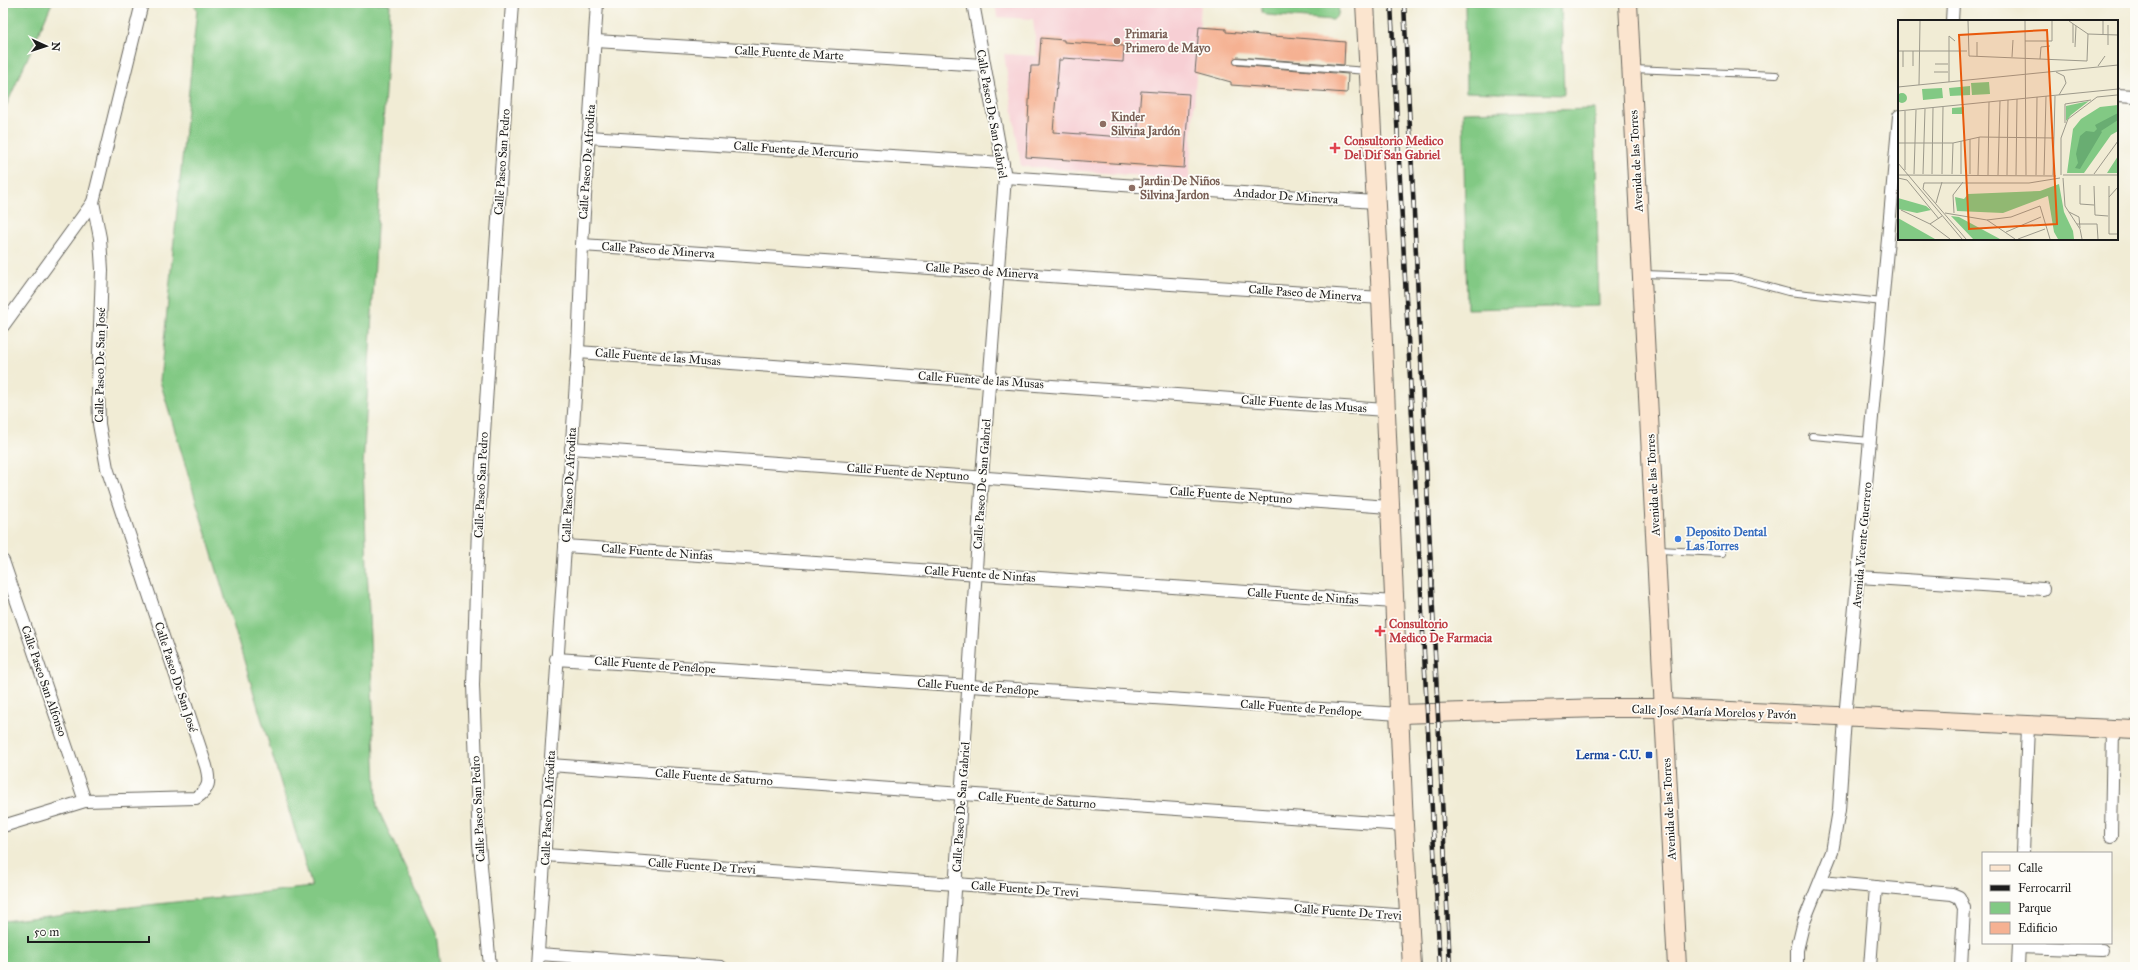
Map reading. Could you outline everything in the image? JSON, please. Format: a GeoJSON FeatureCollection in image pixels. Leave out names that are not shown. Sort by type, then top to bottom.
{"type":"FeatureCollection","features":[{"type":"Feature","properties":{"kind":"main road"},"geometry":{"type":"LineString","coordinates":[[1365,3],[1381,298],[1384,410],[1412,967]]}},
{"type":"Feature","properties":{"kind":"main road","name":"Avenida de las Torres"},"geometry":{"type":"LineString","coordinates":[[1628,3],[1677,967]]}},
{"type":"Feature","properties":{"kind":"main road","name":"Calle José María Morelos y Pavón"},"geometry":{"type":"LineString","coordinates":[[1400,714],[1600,708],[1665,708],[1845,718],[2135,730]]}},
{"type":"Feature","properties":{"kind":"street","name":"Calle Paseo De San José"},"geometry":{"type":"LineString","coordinates":[[85,801],[196,798],[208,787],[210,777],[107,468],[99,424],[98,382],[102,270],[100,238],[94,202],[142,3]]}},
{"type":"Feature","properties":{"kind":"street","name":"Calle Paseo San Pedro"},"geometry":{"type":"LineString","coordinates":[[490,967],[479,843],[473,685],[478,526],[512,3]]}},
{"type":"Feature","properties":{"kind":"street","name":"Calle Paseo De Afrodita"},"geometry":{"type":"LineString","coordinates":[[537,967],[556,659],[578,352],[588,137],[598,3]]}},
{"type":"Feature","properties":{"kind":"street","name":"Calle Paseo De San Gabriel"},"geometry":{"type":"LineString","coordinates":[[950,967],[982,477],[999,272],[1005,177],[973,3]]}},
{"type":"Feature","properties":{"kind":"street"},"geometry":{"type":"LineString","coordinates":[[1952,20],[1953,3]]}},
{"type":"Feature","properties":{"kind":"street","name":"Calle Fuente de Marte"},"geometry":{"type":"LineString","coordinates":[[596,41],[983,64]]}},
{"type":"Feature","properties":{"kind":"street"},"geometry":{"type":"LineString","coordinates":[[2118,95],[2135,96]]}},
{"type":"Feature","properties":{"kind":"street","name":"Calle Fuente de Mercurio"},"geometry":{"type":"LineString","coordinates":[[588,137],[1003,163]]}},
{"type":"Feature","properties":{"kind":"street","name":"Avenida Vicente Guerrero"},"geometry":{"type":"LineString","coordinates":[[1797,967],[1798,950],[1804,921],[1832,852],[1839,810],[1845,718],[1883,302],[1896,190],[1898,141]]}},
{"type":"Feature","properties":{"kind":"street","name":"Andador De Minerva"},"geometry":{"type":"LineString","coordinates":[[1005,177],[1375,202]]}},
{"type":"Feature","properties":{"kind":"street"},"geometry":{"type":"LineString","coordinates":[[3,326],[94,202]]}},
{"type":"Feature","properties":{"kind":"street","name":"Calle Paseo de Minerva"},"geometry":{"type":"LineString","coordinates":[[582,245],[1381,298]]}},
{"type":"Feature","properties":{"kind":"street","name":"Calle Fuente de las Musas"},"geometry":{"type":"LineString","coordinates":[[578,352],[990,380],[1384,410]]}},
{"type":"Feature","properties":{"kind":"street","name":"Calle Fuente de Neptuno"},"geometry":{"type":"LineString","coordinates":[[571,448],[1389,507]]}},
{"type":"Feature","properties":{"kind":"street","name":"Calle Fuente de Ninfas"},"geometry":{"type":"LineString","coordinates":[[565,546],[1394,602]]}},
{"type":"Feature","properties":{"kind":"street","name":"Calle Paseo San Alfonso"},"geometry":{"type":"LineString","coordinates":[[3,562],[85,801]]}},
{"type":"Feature","properties":{"kind":"street"},"geometry":{"type":"LineString","coordinates":[[1859,577],[2043,589]]}},
{"type":"Feature","properties":{"kind":"street","name":"Calle Fuente de Penélope"},"geometry":{"type":"LineString","coordinates":[[556,659],[1400,714]]}},
{"type":"Feature","properties":{"kind":"street"},"geometry":{"type":"LineString","coordinates":[[2023,852],[2028,726]]}},
{"type":"Feature","properties":{"kind":"street"},"geometry":{"type":"LineString","coordinates":[[2110,836],[2113,729]]}},
{"type":"Feature","properties":{"kind":"street","name":"Calle Fuente de Saturno"},"geometry":{"type":"LineString","coordinates":[[550,765],[1404,825]]}},
{"type":"Feature","properties":{"kind":"street"},"geometry":{"type":"LineString","coordinates":[[3,826],[85,801]]}},
{"type":"Feature","properties":{"kind":"street","name":"Calle Fuente De Trevi"},"geometry":{"type":"LineString","coordinates":[[545,855],[1410,916]]}},
{"type":"Feature","properties":{"kind":"street"},"geometry":{"type":"LineString","coordinates":[[1821,882],[1952,894],[1959,897],[1964,908],[1961,967]]}},
{"type":"Feature","properties":{"kind":"street"},"geometry":{"type":"LineString","coordinates":[[1870,967],[1876,887]]}},
{"type":"Feature","properties":{"kind":"street"},"geometry":{"type":"LineString","coordinates":[[2018,967],[2019,945],[2102,950]]}},
{"type":"Feature","properties":{"kind":"street"},"geometry":{"type":"LineString","coordinates":[[539,954],[721,967]]}},
{"type":"Feature","properties":{"kind":"lane"},"geometry":{"type":"LineString","coordinates":[[1237,61],[1369,71]]}},
{"type":"Feature","properties":{"kind":"lane"},"geometry":{"type":"LineString","coordinates":[[1631,69],[1776,75]]}},
{"type":"Feature","properties":{"kind":"lane"},"geometry":{"type":"LineString","coordinates":[[1642,274],[1732,277],[1788,292],[1883,302]]}},
{"type":"Feature","properties":{"kind":"lane"},"geometry":{"type":"LineString","coordinates":[[1812,436],[1871,441]]}},
{"type":"Feature","properties":{"kind":"lane"},"geometry":{"type":"LineString","coordinates":[[1656,550],[1723,553]]}},
{"type":"Feature","properties":{"kind":"shaded area","name":"Kinder Silvina Jardón"},"geometry":{"type":"Polygon","coordinates":[[[995,3],[1201,3],[1189,180],[1021,166],[1004,54],[1037,56],[1033,19],[997,17],[995,3]]]}},
{"type":"Feature","properties":{"kind":"green space"},"geometry":{"type":"Polygon","coordinates":[[[3,3],[52,3],[3,113],[3,3]]]}},
{"type":"Feature","properties":{"kind":"green space"},"geometry":{"type":"Polygon","coordinates":[[[193,3],[386,3],[390,5],[363,468],[377,807],[436,933],[440,967],[3,967],[3,921],[312,887],[160,381],[197,9],[193,3]]]}},
{"type":"Feature","properties":{"kind":"green space"},"geometry":{"type":"Polygon","coordinates":[[[1262,3],[1339,3],[1338,15],[1333,20],[1267,15],[1262,12],[1262,3]]]}},
{"type":"Feature","properties":{"kind":"green space"},"geometry":{"type":"Polygon","coordinates":[[[1465,3],[1561,3],[1564,95],[1466,92],[1465,3]]]}},
{"type":"Feature","properties":{"kind":"green space"},"geometry":{"type":"Polygon","coordinates":[[[1595,109],[1599,306],[1467,309],[1463,112],[1595,109]]]}},
{"type":"Feature","properties":{"kind":"building"},"geometry":{"type":"Polygon","coordinates":[[[1199,27],[1226,29],[1226,32],[1345,42],[1344,65],[1237,57],[1233,61],[1237,65],[1348,74],[1347,93],[1231,85],[1231,82],[1195,72],[1199,27]]]}},
{"type":"Feature","properties":{"kind":"building"},"geometry":{"type":"Polygon","coordinates":[[[1041,38],[1064,40],[1064,42],[1124,46],[1123,62],[1063,58],[1063,60],[1059,60],[1053,132],[1137,138],[1141,91],[1189,94],[1184,168],[1026,157],[1031,66],[1039,66],[1041,38]]]}},
{"type":"Feature","properties":{"kind":"railway"},"geometry":{"type":"LineString","coordinates":[[1391,3],[1440,967]]}},
{"type":"Feature","properties":{"kind":"railway"},"geometry":{"type":"LineString","coordinates":[[1404,3],[1450,967]]}},
{"type":"Feature","properties":{"kind":"place","name":"Primaria Primero de Mayo"},"geometry":{"type":"Point","coordinates":[1117,41]}},
{"type":"Feature","properties":{"kind":"place","name":"Kinder Silvina Jardón"},"geometry":{"type":"Point","coordinates":[1103,124]}},
{"type":"Feature","properties":{"kind":"place","name":"Consultorio Medico Del Dif San Gabriel"},"geometry":{"type":"Point","coordinates":[1335,148]}},
{"type":"Feature","properties":{"kind":"place","name":"Jardin De Niños Silvina Jardon"},"geometry":{"type":"Point","coordinates":[1132,188]}},
{"type":"Feature","properties":{"kind":"place","name":"Deposito Dental Las Torres"},"geometry":{"type":"Point","coordinates":[1678,539]}},
{"type":"Feature","properties":{"kind":"place","name":"Consultorio Medico De Farmacia"},"geometry":{"type":"Point","coordinates":[1380,631]}},
{"type":"Feature","properties":{"kind":"place","name":"Lerma - C.U."},"geometry":{"type":"Point","coordinates":[1649,755]}}]}
